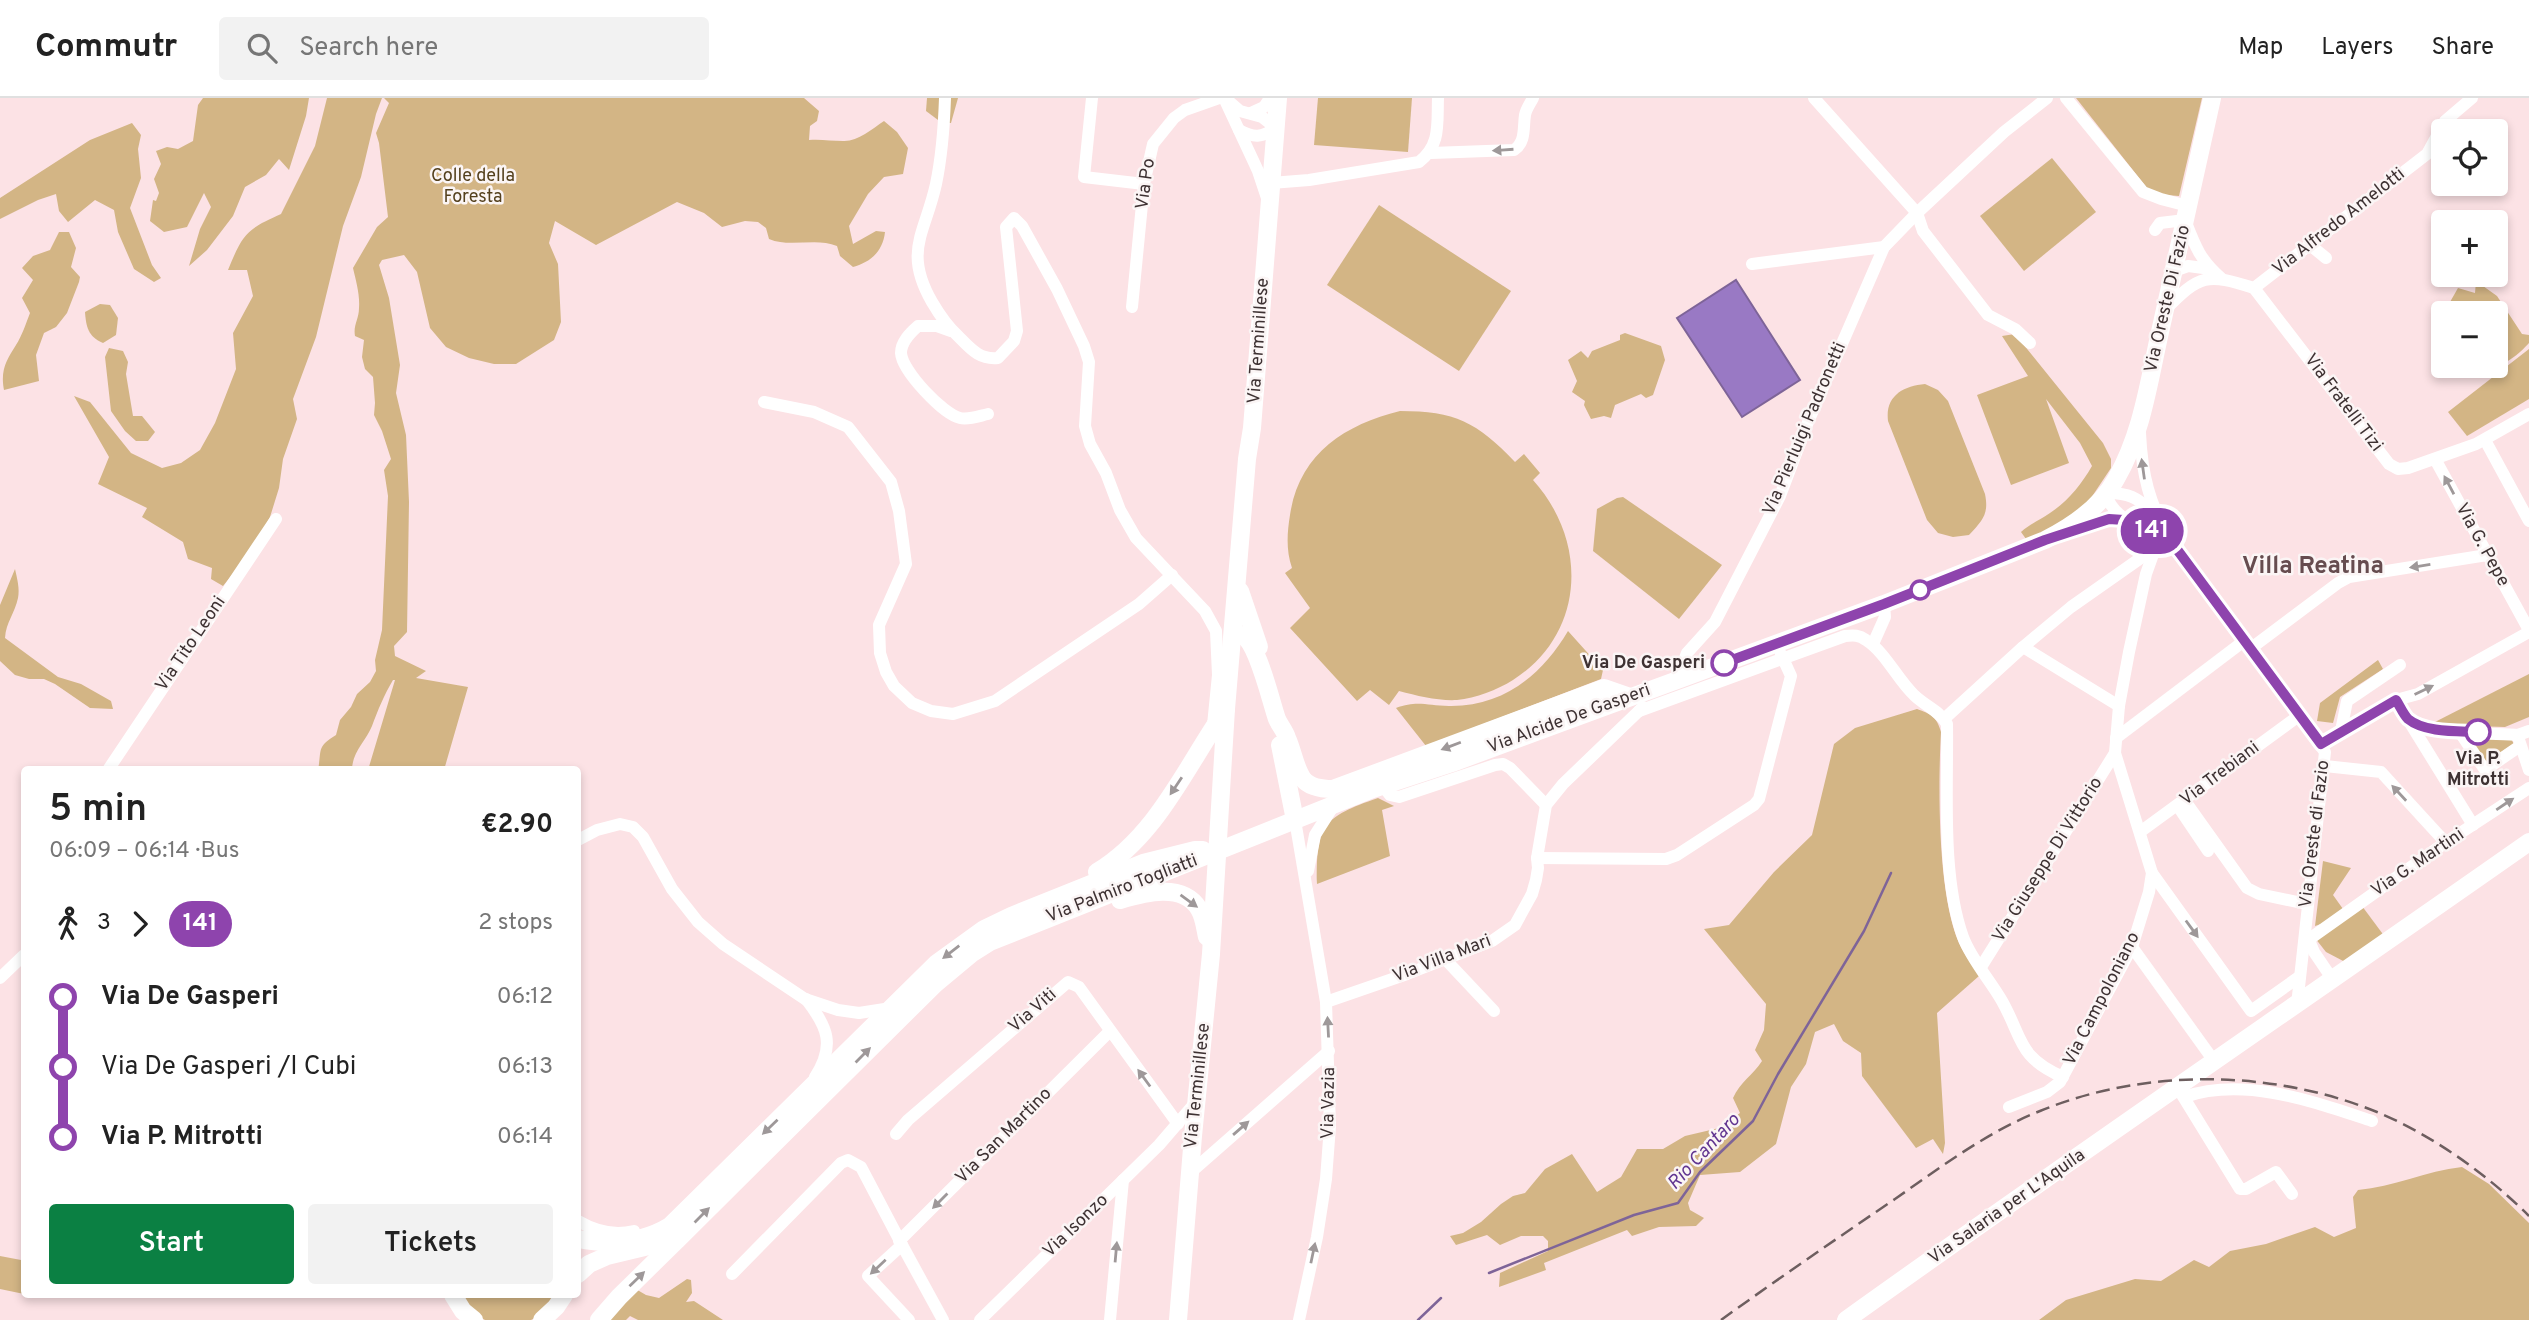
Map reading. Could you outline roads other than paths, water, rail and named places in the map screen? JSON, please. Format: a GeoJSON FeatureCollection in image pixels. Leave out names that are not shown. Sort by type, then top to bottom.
{"type":"FeatureCollection","features":[{"type":"Feature","properties":{"kind":"street"},"geometry":{"type":"LineString","coordinates":[[945,98],[944,138],[936,185],[916,255],[918,271],[925,289],[953,332],[977,354],[987,359],[998,358],[1014,341],[1017,331],[1006,227],[1014,218],[1029,237],[1084,346],[1089,362],[1086,426],[1090,444],[1106,472],[1120,510],[1136,538],[1205,611],[1216,631],[1218,675],[1213,729]]}},
{"type":"Feature","properties":{"kind":"street"},"geometry":{"type":"LineString","coordinates":[[1092,98],[1084,177],[1144,184]]}},
{"type":"Feature","properties":{"kind":"street"},"geometry":{"type":"LineString","coordinates":[[1222,98],[1240,111],[1262,117],[1276,128],[1258,137],[1251,137],[1238,130]]}},
{"type":"Feature","properties":{"kind":"street"},"geometry":{"type":"LineString","coordinates":[[1222,98],[1258,171],[1269,205]]}},
{"type":"Feature","properties":{"kind":"street","name":"Via Po"},"geometry":{"type":"LineString","coordinates":[[1132,307],[1144,184],[1153,144],[1174,118],[1185,110],[1222,98]]}},
{"type":"Feature","properties":{"kind":"street"},"geometry":{"type":"LineString","coordinates":[[1251,113],[1264,107],[1270,98]]}},
{"type":"Feature","properties":{"kind":"street","name":"Via Terminillese"},"geometry":{"type":"LineString","coordinates":[[1178,1320],[1190,1173],[1184,1128],[1196,1101],[1211,954],[1226,709],[1278,98]]}},
{"type":"Feature","properties":{"kind":"street"},"geometry":{"type":"LineString","coordinates":[[1271,183],[1309,180],[1419,162],[1431,153],[1436,138],[1438,98]]}},
{"type":"Feature","properties":{"kind":"street"},"geometry":{"type":"LineString","coordinates":[[1431,153],[1514,150],[1522,138],[1525,111],[1533,98]]}},
{"type":"Feature","properties":{"kind":"street"},"geometry":{"type":"LineString","coordinates":[[1814,98],[1917,213],[1923,231],[1988,314],[2015,329],[2030,343]]}},
{"type":"Feature","properties":{"kind":"street","name":"Via Pierluigi Padronetti"},"geometry":{"type":"LineString","coordinates":[[1670,682],[1687,653],[1714,622],[1780,496],[1808,422],[1884,247],[2004,132],[2047,98]]}},
{"type":"Feature","properties":{"kind":"street"},"geometry":{"type":"LineString","coordinates":[[2066,98],[2143,192],[2187,213],[2197,250],[2221,278]]}},
{"type":"Feature","properties":{"kind":"street","name":"Via Oreste Di Fazio"},"geometry":{"type":"LineString","coordinates":[[2105,494],[2129,454],[2140,422],[2212,98]]}},
{"type":"Feature","properties":{"kind":"street","name":"Via Alfredo Amelotti"},"geometry":{"type":"LineString","coordinates":[[2221,278],[2254,288],[2427,154],[2445,121],[2472,98]]}},
{"type":"Feature","properties":{"kind":"street"},"geometry":{"type":"LineString","coordinates":[[2155,230],[2161,223],[2187,213]]}},
{"type":"Feature","properties":{"kind":"street"},"geometry":{"type":"LineString","coordinates":[[2310,245],[2326,258]]}},
{"type":"Feature","properties":{"kind":"street"},"geometry":{"type":"LineString","coordinates":[[1752,264],[1884,247]]}},
{"type":"Feature","properties":{"kind":"street"},"geometry":{"type":"LineString","coordinates":[[2174,271],[2188,266],[2211,269]]}},
{"type":"Feature","properties":{"kind":"street"},"geometry":{"type":"LineString","coordinates":[[2174,271],[2202,281]]}},
{"type":"Feature","properties":{"kind":"street"},"geometry":{"type":"LineString","coordinates":[[2165,310],[2194,284],[2221,278]]}},
{"type":"Feature","properties":{"kind":"street","name":"Via Fratelli Tizi"},"geometry":{"type":"LineString","coordinates":[[2254,288],[2389,464],[2398,469],[2408,468],[2485,440],[2529,414]]}},
{"type":"Feature","properties":{"kind":"street"},"geometry":{"type":"LineString","coordinates":[[953,332],[937,326],[918,326],[907,337],[901,350],[902,358],[917,382],[950,413],[960,418],[988,414]]}},
{"type":"Feature","properties":{"kind":"street"},"geometry":{"type":"LineString","coordinates":[[764,402],[814,412],[848,427],[891,482],[900,511],[906,564],[878,625],[880,653],[894,686],[912,703],[931,711],[953,713],[995,701],[1139,604],[1172,575]]}},
{"type":"Feature","properties":{"kind":"street"},"geometry":{"type":"LineString","coordinates":[[2140,422],[2143,476],[2155,514]]}},
{"type":"Feature","properties":{"kind":"street"},"geometry":{"type":"LineString","coordinates":[[2485,440],[2529,522]]}},
{"type":"Feature","properties":{"kind":"street","name":"Via G. Pepe"},"geometry":{"type":"LineString","coordinates":[[2435,458],[2529,631]]}},
{"type":"Feature","properties":{"kind":"street"},"geometry":{"type":"LineString","coordinates":[[2155,514],[2134,496],[2125,493],[2105,494],[2115,513],[2124,520],[2165,537]]}},
{"type":"Feature","properties":{"kind":"street","name":"Via Alcide De Gasperi"},"geometry":{"type":"LineString","coordinates":[[1217,851],[1382,786],[1634,704],[1670,682],[1780,651],[1884,604],[2064,531],[2083,517],[2105,494]]}},
{"type":"Feature","properties":{"kind":"street","name":"Via Oreste di Fazio"},"geometry":{"type":"LineString","coordinates":[[2155,514],[2165,537],[2325,752],[2297,1005]]}},
{"type":"Feature","properties":{"kind":"street","name":"Via Tito Leoni"},"geometry":{"type":"LineString","coordinates":[[111,766],[276,519]]}},
{"type":"Feature","properties":{"kind":"street"},"geometry":{"type":"LineString","coordinates":[[2045,540],[2109,519],[2124,520]]}},
{"type":"Feature","properties":{"kind":"street","name":"Via Campoloniano"},"geometry":{"type":"LineString","coordinates":[[2009,1107],[2047,1092],[2063,1077],[2132,947],[2149,892],[2152,873],[2115,754],[2119,706],[2146,574],[2155,548],[2165,537]]}},
{"type":"Feature","properties":{"kind":"street"},"geometry":{"type":"LineString","coordinates":[[1944,719],[2071,607],[2155,548]]}},
{"type":"Feature","properties":{"kind":"street"},"geometry":{"type":"LineString","coordinates":[[2116,738],[2349,577],[2487,555]]}},
{"type":"Feature","properties":{"kind":"street"},"geometry":{"type":"LineString","coordinates":[[1237,584],[1267,673],[1267,684]]}},
{"type":"Feature","properties":{"kind":"street"},"geometry":{"type":"LineString","coordinates":[[1873,645],[1885,617],[1884,604]]}},
{"type":"Feature","properties":{"kind":"street"},"geometry":{"type":"LineString","coordinates":[[2321,744],[2396,700],[2418,694],[2529,631]]}},
{"type":"Feature","properties":{"kind":"street"},"geometry":{"type":"LineString","coordinates":[[1233,637],[1241,635],[1249,640],[1302,778],[1309,785],[1323,789],[1333,789],[1604,688],[1634,704]]}},
{"type":"Feature","properties":{"kind":"street"},"geometry":{"type":"LineString","coordinates":[[1382,786],[1390,795],[1399,797],[1503,764],[1546,805],[1634,704],[1780,651],[1855,635],[1873,645],[1911,692],[1941,714],[1947,724],[1951,879],[1956,916],[1964,940],[2003,1003],[2017,1037],[2027,1052],[2045,1068],[2063,1077]]}},
{"type":"Feature","properties":{"kind":"street"},"geometry":{"type":"LineString","coordinates":[[2023,647],[2119,706]]}},
{"type":"Feature","properties":{"kind":"street"},"geometry":{"type":"LineString","coordinates":[[1537,858],[1666,859],[1677,855],[1754,805],[1759,799],[1791,676],[1780,651]]}},
{"type":"Feature","properties":{"kind":"street"},"geometry":{"type":"LineString","coordinates":[[2341,731],[2347,701],[2400,665]]}},
{"type":"Feature","properties":{"kind":"street"},"geometry":{"type":"LineString","coordinates":[[2396,700],[2473,825]]}},
{"type":"Feature","properties":{"kind":"street"},"geometry":{"type":"LineString","coordinates":[[1012,916],[1034,899],[1097,873],[1127,851],[1147,830],[1226,709]]}},
{"type":"Feature","properties":{"kind":"street","name":"Via Trebiani"},"geometry":{"type":"LineString","coordinates":[[2140,832],[2300,715]]}},
{"type":"Feature","properties":{"kind":"street"},"geometry":{"type":"LineString","coordinates":[[2407,718],[2432,728],[2522,737]]}},
{"type":"Feature","properties":{"kind":"street"},"geometry":{"type":"LineString","coordinates":[[1278,720],[1278,735],[1295,820]]}},
{"type":"Feature","properties":{"kind":"street"},"geometry":{"type":"LineString","coordinates":[[2459,731],[2485,770],[2522,737]]}},
{"type":"Feature","properties":{"kind":"street"},"geometry":{"type":"LineString","coordinates":[[2522,737],[2529,770]]}},
{"type":"Feature","properties":{"kind":"street","name":"Via Giuseppe Di Vittorio"},"geometry":{"type":"LineString","coordinates":[[1980,967],[2115,754]]}},
{"type":"Feature","properties":{"kind":"street"},"geometry":{"type":"LineString","coordinates":[[2325,766],[2381,772],[2446,843]]}},
{"type":"Feature","properties":{"kind":"street","name":"Via G. Martini"},"geometry":{"type":"LineString","coordinates":[[2306,935],[2529,788]]}},
{"type":"Feature","properties":{"kind":"street"},"geometry":{"type":"LineString","coordinates":[[2181,803],[2208,851]]}},
{"type":"Feature","properties":{"kind":"street"},"geometry":{"type":"LineString","coordinates":[[2181,803],[2247,888],[2259,894],[2307,904]]}},
{"type":"Feature","properties":{"kind":"street","name":"Via Vazia"},"geometry":{"type":"LineString","coordinates":[[1306,886],[1315,835],[1334,805]]}},
{"type":"Feature","properties":{"kind":"street","name":"Via Villa Mari"},"geometry":{"type":"LineString","coordinates":[[1326,1002],[1492,941],[1515,925],[1532,894],[1546,805]]}},
{"type":"Feature","properties":{"kind":"street","name":"Via Vazia"},"geometry":{"type":"LineString","coordinates":[[1295,820],[1326,1002],[1330,1126],[1326,1179],[1317,1237],[1299,1320]]}},
{"type":"Feature","properties":{"kind":"street"},"geometry":{"type":"LineString","coordinates":[[1219,823],[1234,835],[1253,837]]}},
{"type":"Feature","properties":{"kind":"street"},"geometry":{"type":"LineString","coordinates":[[581,838],[597,830],[620,824],[633,827],[643,837],[673,889],[698,922],[723,944],[805,999],[838,1010],[859,1013],[891,1008]]}},
{"type":"Feature","properties":{"kind":"street","name":"Via Salaria per L'Aquila"},"geometry":{"type":"LineString","coordinates":[[1846,1320],[2176,1093],[2214,1061],[2529,842]]}},
{"type":"Feature","properties":{"kind":"street","name":"Via Palmiro Togliatti"},"geometry":{"type":"LineString","coordinates":[[581,1240],[600,1244],[626,1241],[657,1233],[670,1226],[937,963],[984,929],[1143,863],[1195,850],[1217,851]]}},
{"type":"Feature","properties":{"kind":"street","name":"Via Palmiro Togliatti"},"geometry":{"type":"LineString","coordinates":[[599,1320],[619,1297],[935,984],[971,954],[1007,934],[1217,851]]}},
{"type":"Feature","properties":{"kind":"street"},"geometry":{"type":"LineString","coordinates":[[2152,873],[2251,1011],[2300,973],[2308,982],[2326,984],[2306,935]]}},
{"type":"Feature","properties":{"kind":"street"},"geometry":{"type":"LineString","coordinates":[[1007,934],[1127,898],[1168,891],[1183,895],[1194,902],[1201,912],[1211,954]]}},
{"type":"Feature","properties":{"kind":"street"},"geometry":{"type":"LineString","coordinates":[[2132,947],[2214,1061]]}},
{"type":"Feature","properties":{"kind":"street"},"geometry":{"type":"LineString","coordinates":[[0,978],[21,958]]}},
{"type":"Feature","properties":{"kind":"street"},"geometry":{"type":"LineString","coordinates":[[1445,959],[1494,1011]]}},
{"type":"Feature","properties":{"kind":"street","name":"Via Viti"},"geometry":{"type":"LineString","coordinates":[[896,1134],[908,1120],[1069,982],[1079,987],[1184,1128]]}},
{"type":"Feature","properties":{"kind":"street"},"geometry":{"type":"LineString","coordinates":[[800,1098],[821,1068],[827,1035],[823,1021],[805,999]]}},
{"type":"Feature","properties":{"kind":"street","name":"Via San Martino"},"geometry":{"type":"LineString","coordinates":[[909,1320],[868,1276],[1110,1031]]}},
{"type":"Feature","properties":{"kind":"street"},"geometry":{"type":"LineString","coordinates":[[1190,1173],[1329,1051]]}},
{"type":"Feature","properties":{"kind":"street"},"geometry":{"type":"LineString","coordinates":[[2292,1194],[2276,1172],[2246,1189],[2239,1189],[2176,1093],[2211,1089],[2248,1090],[2321,1103],[2372,1121]]}},
{"type":"Feature","properties":{"kind":"street","name":"Via Isonzo"},"geometry":{"type":"LineString","coordinates":[[983,1319],[1123,1180],[1184,1128]]}},
{"type":"Feature","properties":{"kind":"street"},"geometry":{"type":"LineString","coordinates":[[732,1274],[841,1163],[848,1160],[861,1167],[943,1320]]}},
{"type":"Feature","properties":{"kind":"street"},"geometry":{"type":"LineString","coordinates":[[1110,1320],[1123,1180]]}},
{"type":"Feature","properties":{"kind":"street"},"geometry":{"type":"LineString","coordinates":[[1103,1200],[1119,1215]]}},
{"type":"Feature","properties":{"kind":"street"},"geometry":{"type":"LineString","coordinates":[[581,1223],[609,1233],[629,1233],[657,1225],[683,1213]]}},
{"type":"Feature","properties":{"kind":"street"},"geometry":{"type":"LineString","coordinates":[[581,1271],[589,1264],[607,1256],[678,1239]]}},
{"type":"Feature","properties":{"kind":"street"},"geometry":{"type":"LineString","coordinates":[[455,1298],[463,1311],[474,1320]]}},
{"type":"Feature","properties":{"kind":"street"},"geometry":{"type":"LineString","coordinates":[[542,1320],[562,1298]]}},
{"type":"Feature","properties":{"kind":"street"},"geometry":{"type":"LineString","coordinates":[[995,1305],[996,1320]]}},
{"type":"Feature","properties":{"kind":"waterway","name":"Rio Cantaro"},"geometry":{"type":"LineString","coordinates":[[1489,1273],[1634,1215],[1678,1203],[1700,1172],[1753,1121],[1778,1074],[1864,931],[1891,873]]}},
{"type":"Feature","properties":{"kind":"waterway","name":"Rio Cantaro"},"geometry":{"type":"LineString","coordinates":[[1418,1320],[1441,1298]]}},
{"type":"Feature","properties":{"kind":"railway"},"geometry":{"type":"LineString","coordinates":[[1721,1320],[1947,1163],[2001,1129],[2020,1119],[2080,1097],[2165,1081],[2251,1081],[2336,1098],[2377,1112],[2418,1132],[2458,1157],[2495,1185],[2529,1216]]}},
{"type":"Feature","properties":{"kind":"place","name":"Via De Gasperi"},"geometry":{"type":"Point","coordinates":[1724,663]}},
{"type":"Feature","properties":{"kind":"place","name":"Via P. Mitrotti"},"geometry":{"type":"Point","coordinates":[2478,732]}},
{"type":"Feature","properties":{"kind":"district","name":"Villa Reatina"},"geometry":{"type":"Point","coordinates":[2313,567]}},
{"type":"Feature","properties":{"kind":"park label","name":"Colle della Foresta"},"geometry":{"type":"Point","coordinates":[473,186]}}]}
